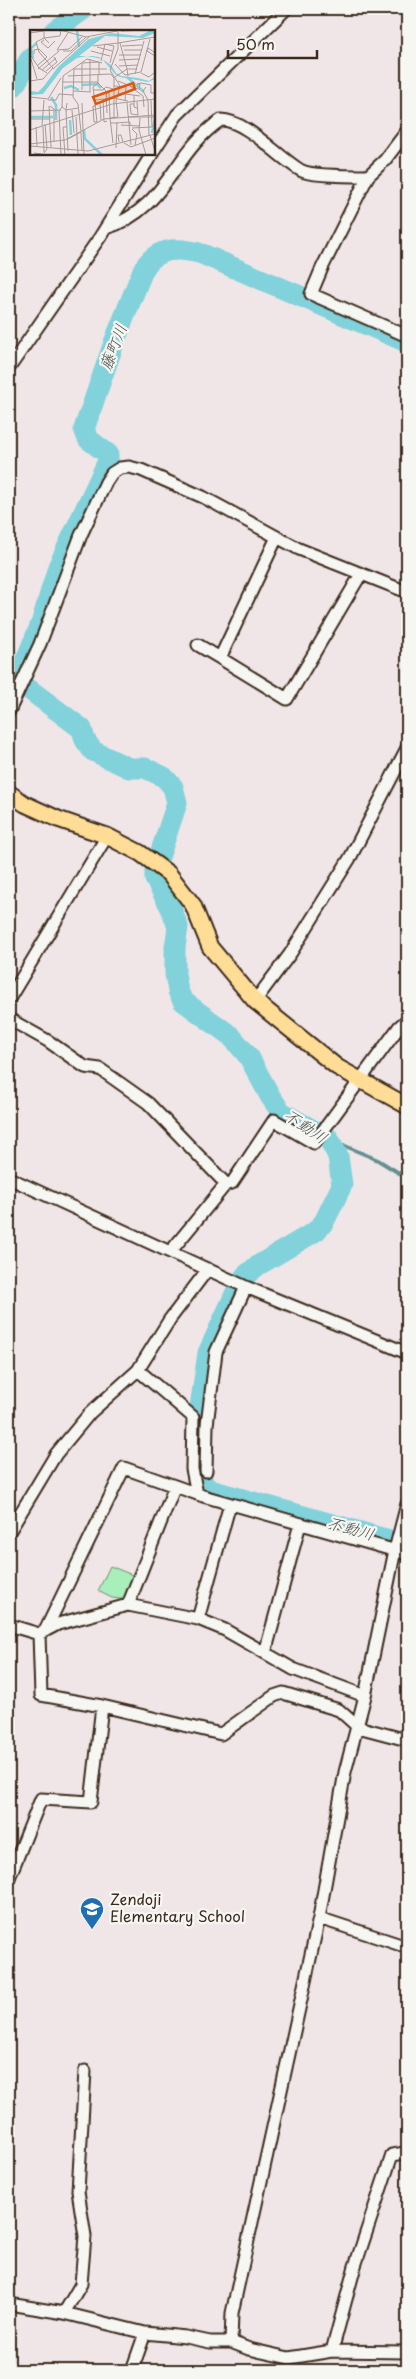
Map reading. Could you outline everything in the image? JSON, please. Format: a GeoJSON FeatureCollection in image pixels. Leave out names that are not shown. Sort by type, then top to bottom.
{"type":"FeatureCollection","features":[{"type":"Feature","properties":{"kind":"main road"},"geometry":{"type":"LineString","coordinates":[[9,793],[41,812],[107,836],[140,853],[168,874],[193,906],[210,947],[255,1000],[336,1067],[407,1106]]}},
{"type":"Feature","properties":{"kind":"street"},"geometry":{"type":"LineString","coordinates":[[155,149],[178,115],[286,9]]}},
{"type":"Feature","properties":{"kind":"street"},"geometry":{"type":"LineString","coordinates":[[106,228],[117,225],[144,208],[157,196],[198,140],[220,120],[226,120],[251,133],[304,172],[368,176]]}},
{"type":"Feature","properties":{"kind":"street"},"geometry":{"type":"LineString","coordinates":[[407,130],[385,160],[368,176],[311,294],[407,336]]}},
{"type":"Feature","properties":{"kind":"street"},"geometry":{"type":"LineString","coordinates":[[9,368],[106,228],[151,155]]}},
{"type":"Feature","properties":{"kind":"street"},"geometry":{"type":"LineString","coordinates":[[9,711],[40,644],[81,535],[112,473],[120,468],[129,467],[141,470],[202,497],[299,549],[407,592]]}},
{"type":"Feature","properties":{"kind":"street"},"geometry":{"type":"LineString","coordinates":[[220,658],[277,538]]}},
{"type":"Feature","properties":{"kind":"street"},"geometry":{"type":"LineString","coordinates":[[198,644],[287,699],[361,574]]}},
{"type":"Feature","properties":{"kind":"street"},"geometry":{"type":"LineString","coordinates":[[255,1000],[290,954],[350,858],[407,748]]}},
{"type":"Feature","properties":{"kind":"street"},"geometry":{"type":"LineString","coordinates":[[9,999],[107,836]]}},
{"type":"Feature","properties":{"kind":"street"},"geometry":{"type":"LineString","coordinates":[[9,1019],[48,1041],[85,1067],[100,1069],[148,1104],[226,1184]]}},
{"type":"Feature","properties":{"kind":"street"},"geometry":{"type":"LineString","coordinates":[[171,1251],[226,1184],[232,1183],[274,1120],[314,1142],[399,1027],[407,1020]]}},
{"type":"Feature","properties":{"kind":"street"},"geometry":{"type":"LineString","coordinates":[[9,1178],[246,1287],[407,1354]]}},
{"type":"Feature","properties":{"kind":"street"},"geometry":{"type":"LineString","coordinates":[[9,1532],[56,1454],[90,1413],[138,1370],[170,1319],[208,1269]]}},
{"type":"Feature","properties":{"kind":"street"},"geometry":{"type":"LineString","coordinates":[[206,1471],[207,1425],[216,1352],[246,1287]]}},
{"type":"Feature","properties":{"kind":"street"},"geometry":{"type":"LineString","coordinates":[[138,1370],[193,1417],[192,1469],[198,1494]]}},
{"type":"Feature","properties":{"kind":"street"},"geometry":{"type":"LineString","coordinates":[[407,1554],[396,1545],[300,1524],[198,1494],[124,1468],[42,1633],[41,1695],[102,1706],[221,1734],[274,1696],[283,1693],[339,1710],[358,1726],[407,1740]]}},
{"type":"Feature","properties":{"kind":"street"},"geometry":{"type":"LineString","coordinates":[[128,1605],[175,1486]]}},
{"type":"Feature","properties":{"kind":"street"},"geometry":{"type":"LineString","coordinates":[[198,1619],[230,1504]]}},
{"type":"Feature","properties":{"kind":"street"},"geometry":{"type":"LineString","coordinates":[[231,2342],[232,2313],[319,1918],[346,1772],[365,1696],[396,1545],[407,1504]]}},
{"type":"Feature","properties":{"kind":"street"},"geometry":{"type":"LineString","coordinates":[[266,1653],[300,1524]]}},
{"type":"Feature","properties":{"kind":"street"},"geometry":{"type":"LineString","coordinates":[[9,1624],[42,1633],[58,1624],[128,1605],[198,1619],[225,1630],[293,1669],[365,1696]]}},
{"type":"Feature","properties":{"kind":"street"},"geometry":{"type":"LineString","coordinates":[[9,1878],[42,1799],[91,1802],[102,1706]]}},
{"type":"Feature","properties":{"kind":"street"},"geometry":{"type":"LineString","coordinates":[[319,1918],[407,1947]]}},
{"type":"Feature","properties":{"kind":"street"},"geometry":{"type":"LineString","coordinates":[[64,2313],[81,2284],[84,2236],[78,2191],[85,2071]]}},
{"type":"Feature","properties":{"kind":"street"},"geometry":{"type":"LineString","coordinates":[[332,2351],[356,2266],[392,2155],[407,2151]]}},
{"type":"Feature","properties":{"kind":"street"},"geometry":{"type":"LineString","coordinates":[[9,2304],[64,2313],[144,2333],[186,2337],[210,2342],[231,2342],[249,2349],[289,2358],[332,2351],[407,2352]]}},
{"type":"Feature","properties":{"kind":"street"},"geometry":{"type":"LineString","coordinates":[[132,2370],[144,2333]]}},
{"type":"Feature","properties":{"kind":"street"},"geometry":{"type":"LineString","coordinates":[[288,2370],[289,2358]]}},
{"type":"Feature","properties":{"kind":"green space"},"geometry":{"type":"Polygon","coordinates":[[[110,1566],[135,1576],[130,1600],[112,1598],[98,1591],[110,1566]]]}},
{"type":"Feature","properties":{"kind":"waterway"},"geometry":{"type":"LineString","coordinates":[[55,30],[84,9]]}},
{"type":"Feature","properties":{"kind":"waterway"},"geometry":{"type":"LineString","coordinates":[[9,90],[14,86],[30,59]]}},
{"type":"Feature","properties":{"kind":"waterway","name":"藤町川"},"geometry":{"type":"LineString","coordinates":[[15,685],[41,624],[58,567],[108,461],[108,454],[88,439],[84,429],[115,340],[148,262],[161,253],[169,251],[185,250],[202,254],[407,342]]}},
{"type":"Feature","properties":{"kind":"waterway","name":"不動川"},"geometry":{"type":"LineString","coordinates":[[30,690],[82,729],[85,740],[93,751],[129,768],[145,768],[164,777],[173,787],[177,803],[155,869],[155,879],[171,908],[178,927],[175,947],[175,974],[178,991],[183,1001],[231,1036],[249,1057],[281,1112],[329,1139],[338,1156],[342,1185],[324,1222],[316,1231],[257,1266],[245,1276],[208,1353],[198,1421],[199,1460],[203,1485],[211,1490],[407,1545]]}},
{"type":"Feature","properties":{"kind":"waterway"},"geometry":{"type":"LineString","coordinates":[[329,1139],[378,1160],[407,1178]]}},
{"type":"Feature","properties":{"kind":"place","name":"Zendoji Elementary School"},"geometry":{"type":"Point","coordinates":[92,1930]}}]}
